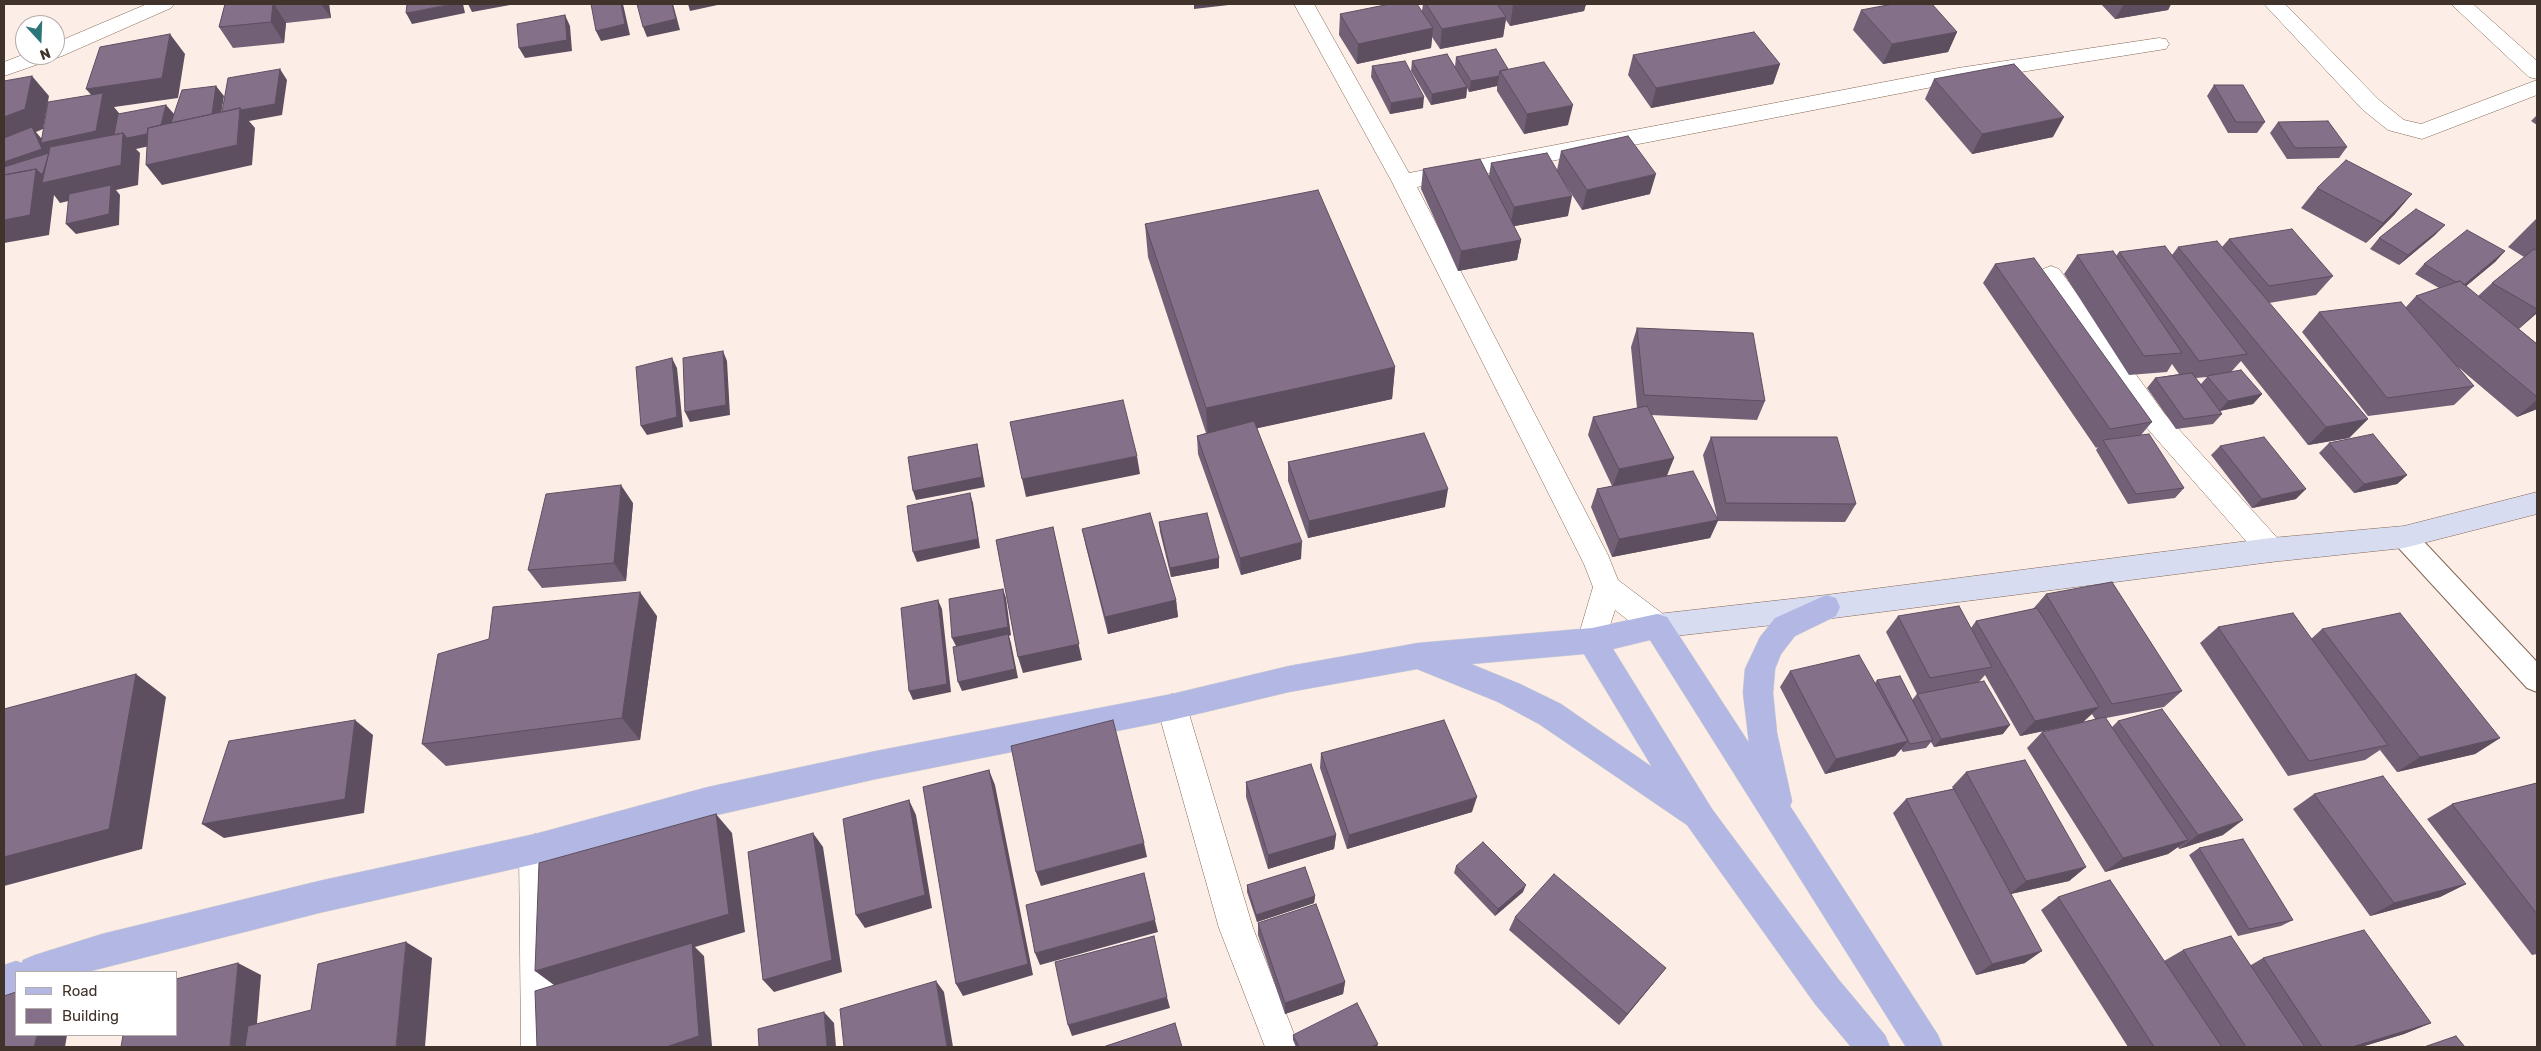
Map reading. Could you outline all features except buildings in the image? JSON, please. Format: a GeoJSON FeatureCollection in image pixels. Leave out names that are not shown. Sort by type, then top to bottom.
{"type":"FeatureCollection","features":[{"type":"Feature","properties":{"kind":"main road"},"geometry":{"type":"LineString","coordinates":[[38,971],[102,951],[319,897],[535,849],[717,800],[876,765],[1172,707],[1289,679],[1418,656],[1592,641],[1657,626],[1826,607],[2272,550],[2404,537],[2537,503]]}},
{"type":"Feature","properties":{"kind":"main road"},"geometry":{"type":"LineString","coordinates":[[1779,817],[1761,725],[1758,693],[1760,669],[1770,646],[1785,627],[1826,607]]}},
{"type":"Feature","properties":{"kind":"main road"},"geometry":{"type":"LineString","coordinates":[[1657,626],[1926,1047]]}},
{"type":"Feature","properties":{"kind":"main road"},"geometry":{"type":"LineString","coordinates":[[1592,641],[1701,819],[1828,992],[1873,1047]]}},
{"type":"Feature","properties":{"kind":"main road"},"geometry":{"type":"LineString","coordinates":[[1418,656],[1509,693],[1550,714],[1701,819]]}},
{"type":"Feature","properties":{"kind":"street"},"geometry":{"type":"LineString","coordinates":[[65,47],[164,4]]}},
{"type":"Feature","properties":{"kind":"street"},"geometry":{"type":"LineString","coordinates":[[1304,4],[1403,182],[1418,215],[1598,563],[1607,586],[1657,626]]}},
{"type":"Feature","properties":{"kind":"street"},"geometry":{"type":"LineString","coordinates":[[2274,4],[2371,105],[2396,125],[2422,132],[2537,87]]}},
{"type":"Feature","properties":{"kind":"street"},"geometry":{"type":"LineString","coordinates":[[2461,4],[2537,72]]}},
{"type":"Feature","properties":{"kind":"street"},"geometry":{"type":"LineString","coordinates":[[1403,182],[1958,75],[2160,44]]}},
{"type":"Feature","properties":{"kind":"street"},"geometry":{"type":"LineString","coordinates":[[2051,275],[2155,420],[2272,550]]}},
{"type":"Feature","properties":{"kind":"street"},"geometry":{"type":"LineString","coordinates":[[1592,641],[1607,586]]}},
{"type":"Feature","properties":{"kind":"street"},"geometry":{"type":"LineString","coordinates":[[1172,707],[1236,928],[1282,1047]]}},
{"type":"Feature","properties":{"kind":"street"},"geometry":{"type":"LineString","coordinates":[[535,849],[538,1047]]}},
{"type":"Feature","properties":{"kind":"lane"},"geometry":{"type":"LineString","coordinates":[[2404,537],[2537,680]]}}]}
